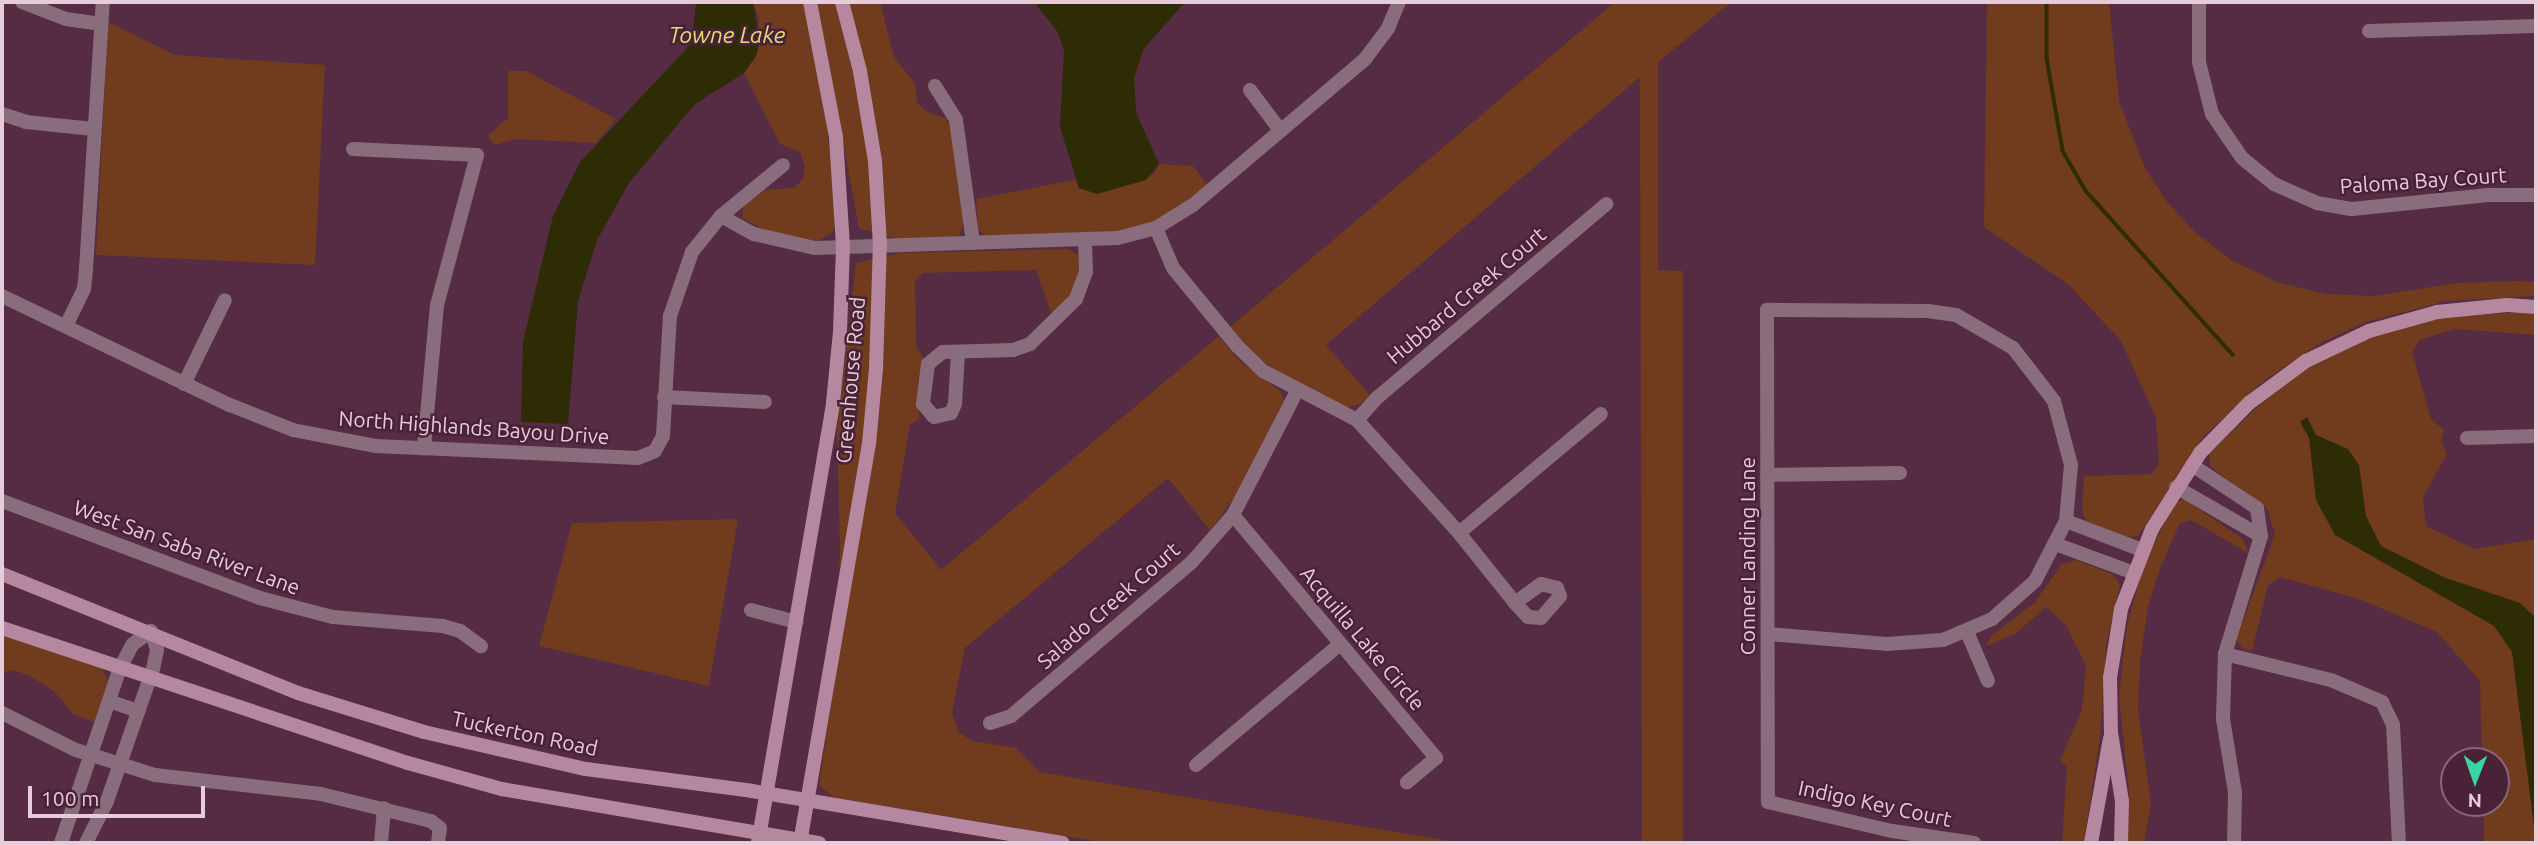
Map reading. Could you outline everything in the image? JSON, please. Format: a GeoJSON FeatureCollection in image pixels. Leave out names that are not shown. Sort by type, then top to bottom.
{"type":"FeatureCollection","features":[{"type":"Feature","properties":{"kind":"main road","name":"Greenhouse Road"},"geometry":{"type":"LineString","coordinates":[[759,838],[833,402],[843,246],[836,137],[810,2]]}},
{"type":"Feature","properties":{"kind":"main road","name":"Greenhouse Road"},"geometry":{"type":"LineString","coordinates":[[800,842],[869,444],[880,245],[873,148],[860,71],[842,2]]}},
{"type":"Feature","properties":{"kind":"main road"},"geometry":{"type":"LineString","coordinates":[[2121,843],[2120,775],[2111,733],[2110,678],[2121,609],[2142,550],[2176,487],[2192,465],[2249,403],[2306,361],[2369,331],[2437,312],[2507,305],[2536,307]]}},
{"type":"Feature","properties":{"kind":"main road","name":"Tuckerton Road"},"geometry":{"type":"LineString","coordinates":[[2,574],[151,631],[298,693],[424,732],[586,769],[767,794],[807,803],[1063,843]]}},
{"type":"Feature","properties":{"kind":"main road"},"geometry":{"type":"LineString","coordinates":[[2,628],[396,760],[502,789],[759,838],[819,843]]}},
{"type":"Feature","properties":{"kind":"main road"},"geometry":{"type":"LineString","coordinates":[[2091,843],[2111,733]]}},
{"type":"Feature","properties":{"kind":"street"},"geometry":{"type":"LineString","coordinates":[[22,2],[66,19],[100,24]]}},
{"type":"Feature","properties":{"kind":"street"},"geometry":{"type":"LineString","coordinates":[[66,326],[84,289],[103,2]]}},
{"type":"Feature","properties":{"kind":"street"},"geometry":{"type":"LineString","coordinates":[[721,216],[754,234],[792,245],[1085,240],[1118,238],[1156,228],[1193,205],[1365,59],[1388,28],[1399,2]]}},
{"type":"Feature","properties":{"kind":"street","name":"Paloma Bay Court"},"geometry":{"type":"LineString","coordinates":[[2199,2],[2199,62],[2213,114],[2242,158],[2274,184],[2317,203],[2352,209],[2468,196],[2536,195]]}},
{"type":"Feature","properties":{"kind":"street"},"geometry":{"type":"LineString","coordinates":[[2369,31],[2536,26]]}},
{"type":"Feature","properties":{"kind":"street"},"geometry":{"type":"LineString","coordinates":[[935,86],[957,120],[973,243]]}},
{"type":"Feature","properties":{"kind":"street"},"geometry":{"type":"LineString","coordinates":[[1250,90],[1280,130]]}},
{"type":"Feature","properties":{"kind":"street"},"geometry":{"type":"LineString","coordinates":[[2,114],[26,122],[94,129]]}},
{"type":"Feature","properties":{"kind":"street"},"geometry":{"type":"LineString","coordinates":[[353,149],[477,155],[437,305],[424,448]]}},
{"type":"Feature","properties":{"kind":"street"},"geometry":{"type":"LineString","coordinates":[[765,402],[664,397],[670,316],[692,253],[721,216],[783,165]]}},
{"type":"Feature","properties":{"kind":"street","name":"Hubbard Creek Court"},"geometry":{"type":"LineString","coordinates":[[1357,421],[1378,397],[1606,204]]}},
{"type":"Feature","properties":{"kind":"street"},"geometry":{"type":"LineString","coordinates":[[1156,228],[1173,268],[1237,346],[1263,371],[1357,421],[1459,534],[1515,603]]}},
{"type":"Feature","properties":{"kind":"street"},"geometry":{"type":"LineString","coordinates":[[958,352],[1013,350],[1030,344],[1058,320],[1076,299],[1086,272],[1085,240]]}},
{"type":"Feature","properties":{"kind":"street","name":"North Highlands Bayou Drive"},"geometry":{"type":"LineString","coordinates":[[2,296],[184,384],[293,430],[353,442],[638,458],[655,451],[663,436],[664,397]]}},
{"type":"Feature","properties":{"kind":"street"},"geometry":{"type":"LineString","coordinates":[[184,384],[225,300]]}},
{"type":"Feature","properties":{"kind":"street","name":"Conner Landing Lane"},"geometry":{"type":"LineString","coordinates":[[1768,802],[1767,310],[1928,311],[1956,315],[1986,329],[2029,365],[2054,401],[2071,465],[2066,521]]}},
{"type":"Feature","properties":{"kind":"street","name":"Salado Creek Court"},"geometry":{"type":"LineString","coordinates":[[990,723],[1011,716],[1168,586],[1233,514],[1297,391]]}},
{"type":"Feature","properties":{"kind":"street"},"geometry":{"type":"LineString","coordinates":[[1459,534],[1601,414]]}},
{"type":"Feature","properties":{"kind":"street"},"geometry":{"type":"LineString","coordinates":[[2467,439],[2536,436]]}},
{"type":"Feature","properties":{"kind":"street"},"geometry":{"type":"LineString","coordinates":[[2192,465],[2257,508],[2261,536],[2225,654],[2223,719],[2235,792],[2234,843]]}},
{"type":"Feature","properties":{"kind":"street"},"geometry":{"type":"LineString","coordinates":[[1768,475],[1900,473]]}},
{"type":"Feature","properties":{"kind":"street"},"geometry":{"type":"LineString","coordinates":[[2176,487],[2261,536]]}},
{"type":"Feature","properties":{"kind":"street","name":"West San Saba River Lane"},"geometry":{"type":"LineString","coordinates":[[2,502],[260,598],[333,617],[443,626],[460,631],[481,646]]}},
{"type":"Feature","properties":{"kind":"street","name":"Acquilla Lake Circle"},"geometry":{"type":"LineString","coordinates":[[1233,514],[1436,758],[1407,782]]}},
{"type":"Feature","properties":{"kind":"street"},"geometry":{"type":"LineString","coordinates":[[1768,634],[1912,645],[1967,632],[2015,602],[2058,545],[2066,521],[2142,550]]}},
{"type":"Feature","properties":{"kind":"street"},"geometry":{"type":"LineString","coordinates":[[2058,545],[2134,573]]}},
{"type":"Feature","properties":{"kind":"street"},"geometry":{"type":"LineString","coordinates":[[751,610],[796,622]]}},
{"type":"Feature","properties":{"kind":"street"},"geometry":{"type":"LineString","coordinates":[[61,843],[120,668],[133,644],[151,631],[157,650],[149,679],[120,764],[86,843]]}},
{"type":"Feature","properties":{"kind":"street"},"geometry":{"type":"LineString","coordinates":[[1967,632],[1988,681]]}},
{"type":"Feature","properties":{"kind":"street"},"geometry":{"type":"LineString","coordinates":[[1196,765],[1340,644]]}},
{"type":"Feature","properties":{"kind":"street"},"geometry":{"type":"LineString","coordinates":[[2225,654],[2331,680],[2382,702],[2393,725],[2399,843]]}},
{"type":"Feature","properties":{"kind":"street"},"geometry":{"type":"LineString","coordinates":[[109,701],[138,711]]}},
{"type":"Feature","properties":{"kind":"street"},"geometry":{"type":"LineString","coordinates":[[2,713],[91,755],[179,780],[321,794],[431,821],[440,828],[438,843]]}},
{"type":"Feature","properties":{"kind":"street","name":"Indigo Key Court"},"geometry":{"type":"LineString","coordinates":[[1768,802],[1918,836],[1974,843]]}},
{"type":"Feature","properties":{"kind":"street"},"geometry":{"type":"LineString","coordinates":[[380,843],[384,808]]}},
{"type":"Feature","properties":{"kind":"shaded area"},"geometry":{"type":"Polygon","coordinates":[[[753,2],[803,2],[823,97],[831,161],[835,225],[833,232],[818,241],[770,233],[742,218],[744,203],[762,190],[794,188],[803,179],[805,167],[800,152],[780,144],[744,73],[756,56],[759,19],[753,2]]]}},
{"type":"Feature","properties":{"kind":"shaded area"},"geometry":{"type":"Polygon","coordinates":[[[817,2],[880,2],[894,57],[915,83],[917,102],[926,111],[945,118],[951,128],[964,224],[958,237],[897,239],[859,228],[817,2]]]}},
{"type":"Feature","properties":{"kind":"shaded area"},"geometry":{"type":"Polygon","coordinates":[[[1615,2],[1732,2],[1658,62],[1658,270],[1683,271],[1683,843],[1642,843],[1640,77],[1326,345],[1370,395],[1360,404],[1347,408],[1282,374],[1255,356],[1229,328],[1615,2]]]}},
{"type":"Feature","properties":{"kind":"shaded area"},"geometry":{"type":"Polygon","coordinates":[[[1987,2],[2109,2],[2119,101],[2145,168],[2167,202],[2196,233],[2231,260],[2277,282],[2326,294],[2375,296],[2456,283],[2519,281],[2536,282],[2536,296],[2446,301],[2366,322],[2322,342],[2261,383],[2203,437],[2138,536],[2126,537],[2086,521],[2082,512],[2084,476],[2152,474],[2159,464],[2156,418],[2121,341],[2069,285],[1984,227],[1987,2]]]}},
{"type":"Feature","properties":{"kind":"shaded area"},"geometry":{"type":"Polygon","coordinates":[[[108,22],[175,55],[325,65],[315,265],[96,255],[108,22]]]}},
{"type":"Feature","properties":{"kind":"shaded area"},"geometry":{"type":"Polygon","coordinates":[[[508,71],[526,71],[616,119],[596,143],[517,139],[494,145],[488,135],[508,118],[508,71]]]}},
{"type":"Feature","properties":{"kind":"shaded area"},"geometry":{"type":"Polygon","coordinates":[[[1159,164],[1193,166],[1207,185],[1167,216],[1147,225],[1110,234],[987,237],[978,229],[976,199],[1075,180],[1079,188],[1153,175],[1159,164]]]}},
{"type":"Feature","properties":{"kind":"shaded area"},"geometry":{"type":"Polygon","coordinates":[[[1068,249],[1078,255],[1079,273],[1074,291],[1053,318],[1036,270],[923,273],[915,281],[916,346],[925,360],[918,380],[919,419],[910,425],[895,513],[941,570],[1219,336],[1238,360],[1279,390],[1284,400],[1238,493],[1210,530],[1168,478],[965,648],[952,713],[958,731],[972,741],[1016,748],[1040,772],[1461,843],[1106,843],[833,797],[819,785],[836,670],[840,549],[837,431],[856,263],[899,253],[1068,249]]]}},
{"type":"Feature","properties":{"kind":"shaded area"},"geometry":{"type":"Polygon","coordinates":[[[2536,311],[2536,335],[2455,329],[2420,340],[2412,352],[2431,419],[2444,430],[2441,441],[2447,454],[2423,497],[2426,526],[2474,549],[2536,539],[2536,843],[2484,843],[2483,817],[2510,817],[2510,747],[2482,747],[2480,681],[2437,632],[2359,599],[2280,577],[2268,585],[2252,651],[2243,648],[2236,640],[2275,534],[2267,509],[2211,467],[2209,454],[2264,400],[2302,371],[2349,346],[2389,330],[2442,317],[2536,311]]]}},
{"type":"Feature","properties":{"kind":"shaded area"},"geometry":{"type":"Polygon","coordinates":[[[2184,499],[2243,539],[2248,553],[2191,520],[2180,523],[2161,566],[2148,606],[2140,662],[2138,709],[2151,804],[2144,843],[2128,843],[2129,792],[2119,696],[2127,625],[2145,562],[2174,503],[2184,499]]]}},
{"type":"Feature","properties":{"kind":"shaded area"},"geometry":{"type":"Polygon","coordinates":[[[738,519],[709,686],[539,646],[572,523],[738,519]]]}},
{"type":"Feature","properties":{"kind":"shaded area"},"geometry":{"type":"Polygon","coordinates":[[[2076,560],[2113,574],[2120,585],[2106,646],[2100,736],[2084,843],[2062,843],[2067,766],[2060,761],[2082,709],[2086,666],[2066,625],[2046,607],[2015,634],[1986,646],[1991,636],[2035,602],[2062,564],[2076,560]]]}},
{"type":"Feature","properties":{"kind":"shaded area"},"geometry":{"type":"Polygon","coordinates":[[[2,632],[102,668],[108,681],[94,722],[73,714],[54,691],[30,676],[13,670],[2,673],[2,632]]]}},
{"type":"Feature","properties":{"kind":"water","name":"Towne Lake"},"geometry":{"type":"Polygon","coordinates":[[[696,2],[753,2],[760,41],[756,56],[744,73],[695,104],[629,183],[597,240],[578,301],[568,424],[521,422],[523,342],[553,216],[580,162],[692,43],[696,2]]]}},
{"type":"Feature","properties":{"kind":"water"},"geometry":{"type":"Polygon","coordinates":[[[1034,2],[1185,2],[1143,50],[1134,78],[1136,112],[1159,164],[1146,180],[1097,194],[1079,188],[1060,127],[1064,50],[1057,31],[1034,2]]]}},
{"type":"Feature","properties":{"kind":"water"},"geometry":{"type":"Polygon","coordinates":[[[2307,417],[2316,435],[2348,449],[2359,465],[2366,516],[2381,546],[2446,578],[2520,603],[2536,618],[2536,843],[2512,652],[2494,626],[2335,535],[2316,500],[2309,438],[2300,422],[2307,417]]]}},
{"type":"Feature","properties":{"kind":"waterway"},"geometry":{"type":"LineString","coordinates":[[2047,2],[2047,58],[2063,151],[2086,191],[2233,355]]}}]}
